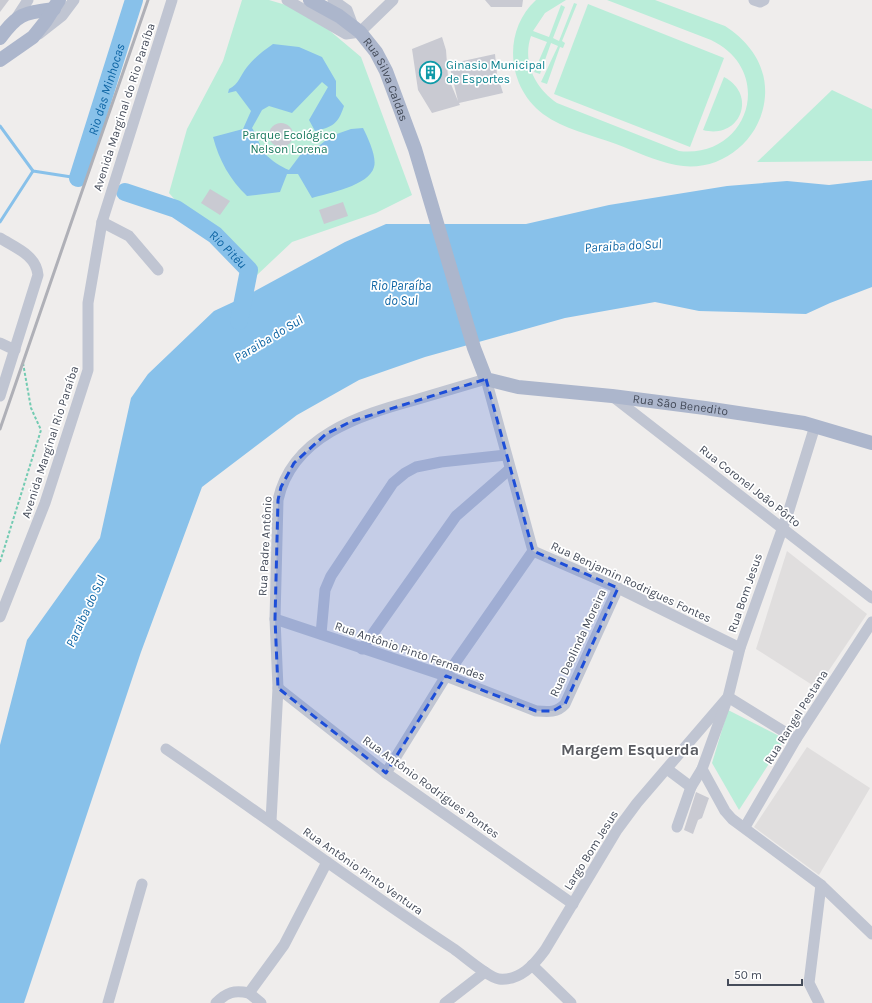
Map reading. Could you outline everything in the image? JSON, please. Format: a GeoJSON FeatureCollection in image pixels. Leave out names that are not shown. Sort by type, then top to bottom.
{"type":"FeatureCollection","features":[{"type":"Feature","properties":{"kind":"main road","name":"Rua Silva Caldas"},"geometry":{"type":"LineString","coordinates":[[310,0],[333,2],[376,52],[386,71],[400,106],[474,348],[486,379]]}},
{"type":"Feature","properties":{"kind":"main road"},"geometry":{"type":"LineString","coordinates":[[6,29],[30,12],[57,4]]}},
{"type":"Feature","properties":{"kind":"main road"},"geometry":{"type":"LineString","coordinates":[[0,60],[30,38],[57,4]]}},
{"type":"Feature","properties":{"kind":"main road"},"geometry":{"type":"LineString","coordinates":[[6,29],[30,38]]}},
{"type":"Feature","properties":{"kind":"main road","name":"Rua São Benedito"},"geometry":{"type":"LineString","coordinates":[[486,379],[518,387],[612,396],[705,408],[815,426],[872,443]]}},
{"type":"Feature","properties":{"kind":"street"},"geometry":{"type":"LineString","coordinates":[[6,29],[28,0]]}},
{"type":"Feature","properties":{"kind":"street"},"geometry":{"type":"LineString","coordinates":[[30,38],[58,20],[74,0]]}},
{"type":"Feature","properties":{"kind":"street","name":"Avenida Marginal do Rio Paraíba"},"geometry":{"type":"LineString","coordinates":[[102,222],[172,0]]}},
{"type":"Feature","properties":{"kind":"street"},"geometry":{"type":"LineString","coordinates":[[287,0],[346,34],[357,29],[393,0]]}},
{"type":"Feature","properties":{"kind":"street"},"geometry":{"type":"LineString","coordinates":[[754,0],[760,2],[764,0]]}},
{"type":"Feature","properties":{"kind":"street"},"geometry":{"type":"LineString","coordinates":[[102,222],[129,236],[158,270]]}},
{"type":"Feature","properties":{"kind":"street","name":"Avenida Marginal Rio Paraíba"},"geometry":{"type":"LineString","coordinates":[[0,617],[42,510],[88,370],[88,303],[102,222]]}},
{"type":"Feature","properties":{"kind":"street"},"geometry":{"type":"LineString","coordinates":[[0,238],[31,257],[35,262],[38,275],[15,350],[3,381],[0,396]]}},
{"type":"Feature","properties":{"kind":"street"},"geometry":{"type":"LineString","coordinates":[[0,343],[15,350]]}},
{"type":"Feature","properties":{"kind":"street"},"geometry":{"type":"LineString","coordinates":[[386,773],[446,676],[533,551],[486,379]]}},
{"type":"Feature","properties":{"kind":"street","name":"Rua Padre Antônio"},"geometry":{"type":"LineString","coordinates":[[271,821],[278,688],[275,619],[278,500],[281,487],[288,472],[303,453],[326,434],[376,411],[486,379]]}},
{"type":"Feature","properties":{"kind":"street","name":"Rua Coronel João Pôrto"},"geometry":{"type":"LineString","coordinates":[[612,396],[782,526],[872,598]]}},
{"type":"Feature","properties":{"kind":"street","name":"Rua Bom Jesus"},"geometry":{"type":"LineString","coordinates":[[702,769],[728,697],[740,648],[782,526],[789,510],[815,426]]}},
{"type":"Feature","properties":{"kind":"street"},"geometry":{"type":"LineString","coordinates":[[321,634],[324,596],[331,576],[393,483],[416,468],[441,462],[506,455]]}},
{"type":"Feature","properties":{"kind":"street"},"geometry":{"type":"LineString","coordinates":[[362,649],[456,516],[510,469]]}},
{"type":"Feature","properties":{"kind":"street","name":"Rua Benjamin Rodrigues Fontes"},"geometry":{"type":"LineString","coordinates":[[533,551],[618,588],[740,648]]}},
{"type":"Feature","properties":{"kind":"street","name":"Rua Deolinda Moreira"},"geometry":{"type":"LineString","coordinates":[[536,711],[553,711],[561,708],[565,704],[618,588]]}},
{"type":"Feature","properties":{"kind":"street","name":"Rua Antônio Pinto Fernandes"},"geometry":{"type":"LineString","coordinates":[[275,619],[446,676],[536,711]]}},
{"type":"Feature","properties":{"kind":"street","name":"Rua Rangel Pestana"},"geometry":{"type":"LineString","coordinates":[[745,827],[796,739],[872,622]]}},
{"type":"Feature","properties":{"kind":"street","name":"Rua Antônio Rodrigues Pontes"},"geometry":{"type":"LineString","coordinates":[[278,688],[386,773],[573,904]]}},
{"type":"Feature","properties":{"kind":"street"},"geometry":{"type":"LineString","coordinates":[[728,697],[796,739]]}},
{"type":"Feature","properties":{"kind":"street","name":"Largo Bom Jesus"},"geometry":{"type":"LineString","coordinates":[[545,950],[617,830],[728,697]]}},
{"type":"Feature","properties":{"kind":"street","name":"Rua Antônio Pinto Ventura"},"geometry":{"type":"LineString","coordinates":[[166,749],[271,821],[407,919],[470,959],[485,972],[499,979],[512,978],[523,973],[545,950]]}},
{"type":"Feature","properties":{"kind":"street"},"geometry":{"type":"LineString","coordinates":[[667,769],[691,786]]}},
{"type":"Feature","properties":{"kind":"street"},"geometry":{"type":"LineString","coordinates":[[677,827],[691,786],[702,769],[725,811],[732,819],[745,827],[821,885],[870,929]]}},
{"type":"Feature","properties":{"kind":"street"},"geometry":{"type":"LineString","coordinates":[[250,993],[284,945],[327,862]]}},
{"type":"Feature","properties":{"kind":"street"},"geometry":{"type":"LineString","coordinates":[[108,1003],[142,884]]}},
{"type":"Feature","properties":{"kind":"street"},"geometry":{"type":"LineString","coordinates":[[819,1003],[809,983],[821,885]]}},
{"type":"Feature","properties":{"kind":"street"},"geometry":{"type":"LineString","coordinates":[[532,965],[571,1003]]}},
{"type":"Feature","properties":{"kind":"street"},"geometry":{"type":"LineString","coordinates":[[445,1003],[485,972]]}},
{"type":"Feature","properties":{"kind":"street"},"geometry":{"type":"LineString","coordinates":[[216,1003],[224,994],[232,991],[250,993],[261,1003]]}},
{"type":"Feature","properties":{"kind":"path"},"geometry":{"type":"LineString","coordinates":[[0,562],[41,430],[31,408],[23,363]]}},
{"type":"Feature","properties":{"kind":"highlighted area"},"geometry":{"type":"Polygon","coordinates":[[[486,379],[533,551],[618,588],[565,704],[553,711],[536,711],[446,676],[386,773],[278,688],[275,619],[278,500],[281,487],[294,463],[326,434],[352,421],[486,379]]]}},
{"type":"Feature","properties":{"kind":"shaded area"},"geometry":{"type":"Polygon","coordinates":[[[787,551],[867,614],[817,688],[756,649],[787,551]]]}},
{"type":"Feature","properties":{"kind":"shaded area"},"geometry":{"type":"Polygon","coordinates":[[[807,747],[870,788],[819,875],[754,827],[807,747]]]}},
{"type":"Feature","properties":{"kind":"green space","name":"Parque Ecológico Nelson Lorena"},"geometry":{"type":"Polygon","coordinates":[[[242,0],[269,0],[296,8],[317,20],[361,57],[412,195],[376,213],[292,242],[257,275],[228,249],[204,233],[169,193],[187,129],[223,61],[242,0]]]}},
{"type":"Feature","properties":{"kind":"green space"},"geometry":{"type":"Polygon","coordinates":[[[536,0],[566,0],[545,13],[533,31],[549,37],[561,5],[565,7],[553,38],[559,41],[574,3],[577,4],[562,41],[565,43],[563,48],[560,47],[547,84],[541,82],[558,46],[551,43],[540,74],[534,72],[547,42],[531,36],[528,55],[532,74],[542,90],[557,103],[679,151],[703,150],[723,141],[737,128],[746,110],[748,91],[743,72],[731,54],[711,40],[607,0],[655,0],[725,26],[742,39],[749,47],[760,65],[765,85],[765,96],[762,112],[756,127],[747,140],[736,151],[722,159],[708,164],[692,166],[676,165],[660,161],[559,124],[543,114],[531,103],[522,89],[516,74],[513,58],[514,43],[518,27],[525,13],[536,0]]]}},
{"type":"Feature","properties":{"kind":"green space"},"geometry":{"type":"Polygon","coordinates":[[[588,4],[724,58],[690,147],[554,94],[588,4]]]}},
{"type":"Feature","properties":{"kind":"green space"},"geometry":{"type":"Polygon","coordinates":[[[724,77],[734,85],[740,94],[742,104],[740,114],[735,122],[727,128],[716,131],[703,130],[724,77]]]}},
{"type":"Feature","properties":{"kind":"green space"},"geometry":{"type":"Polygon","coordinates":[[[832,90],[872,109],[872,161],[757,162],[832,90]]]}},
{"type":"Feature","properties":{"kind":"green space"},"geometry":{"type":"Polygon","coordinates":[[[728,710],[785,739],[739,810],[712,763],[728,710]]]}},
{"type":"Feature","properties":{"kind":"water"},"geometry":{"type":"Polygon","coordinates":[[[273,44],[299,47],[322,57],[336,81],[336,96],[344,106],[334,124],[315,131],[309,120],[328,87],[322,82],[292,113],[269,106],[262,110],[252,128],[263,152],[276,163],[289,170],[304,150],[320,145],[331,136],[351,129],[363,128],[372,148],[375,163],[371,174],[364,179],[347,188],[312,198],[298,174],[287,174],[280,192],[247,196],[230,176],[218,154],[213,137],[243,129],[251,111],[236,91],[228,93],[229,89],[237,82],[253,61],[273,44]]]}},
{"type":"Feature","properties":{"kind":"water","name":"Rio Paraíba do Sul"},"geometry":{"type":"Polygon","coordinates":[[[872,180],[872,287],[806,314],[699,311],[655,302],[565,318],[425,357],[359,380],[297,415],[202,487],[141,652],[24,1003],[0,1003],[0,745],[27,640],[100,538],[131,398],[148,374],[214,311],[244,297],[345,242],[386,224],[526,224],[609,205],[727,186],[787,181],[829,185],[872,180]]]}},
{"type":"Feature","properties":{"kind":"building"},"geometry":{"type":"Polygon","coordinates":[[[0,0],[9,0],[0,12],[0,0]]]}},
{"type":"Feature","properties":{"kind":"building"},"geometry":{"type":"Polygon","coordinates":[[[485,0],[523,0],[522,7],[491,7],[485,0]]]}},
{"type":"Feature","properties":{"kind":"building"},"geometry":{"type":"Polygon","coordinates":[[[442,37],[446,50],[448,77],[458,101],[449,64],[495,54],[497,74],[503,93],[459,103],[460,105],[432,113],[418,90],[412,49],[442,37]]]}},
{"type":"Feature","properties":{"kind":"building"},"geometry":{"type":"Polygon","coordinates":[[[281,123],[286,124],[292,130],[292,140],[286,146],[281,147],[276,146],[270,140],[269,135],[270,130],[276,124],[281,123]]]}},
{"type":"Feature","properties":{"kind":"building"},"geometry":{"type":"Polygon","coordinates":[[[210,189],[230,201],[220,215],[201,203],[210,189]]]}},
{"type":"Feature","properties":{"kind":"building"},"geometry":{"type":"Polygon","coordinates":[[[343,202],[348,216],[324,224],[319,210],[343,202]]]}},
{"type":"Feature","properties":{"kind":"building"},"geometry":{"type":"Polygon","coordinates":[[[696,792],[709,798],[702,818],[698,820],[693,834],[684,830],[696,792]]]}},
{"type":"Feature","properties":{"kind":"waterway","name":"Rio das Minhocas"},"geometry":{"type":"LineString","coordinates":[[78,178],[134,0]]}},
{"type":"Feature","properties":{"kind":"waterway"},"geometry":{"type":"LineString","coordinates":[[0,126],[33,171],[78,178]]}},
{"type":"Feature","properties":{"kind":"waterway"},"geometry":{"type":"LineString","coordinates":[[0,222],[33,171]]}},
{"type":"Feature","properties":{"kind":"waterway","name":"Rio Pitéu"},"geometry":{"type":"LineString","coordinates":[[125,192],[176,209],[215,235],[249,270],[239,321]]}},
{"type":"Feature","properties":{"kind":"railway"},"geometry":{"type":"LineString","coordinates":[[0,429],[148,0]]}},
{"type":"Feature","properties":{"kind":"place","name":"Ginasio Municipal de Esportes"},"geometry":{"type":"Point","coordinates":[431,72]}},
{"type":"Feature","properties":{"kind":"district","name":"Margem Esquerda"},"geometry":{"type":"Point","coordinates":[630,749]}},
{"type":"Feature","properties":{"kind":"water label","name":"Paraiba do Sul"},"geometry":{"type":"Point","coordinates":[623,245]}},
{"type":"Feature","properties":{"kind":"water label","name":"Paraiba do Sul"},"geometry":{"type":"Point","coordinates":[268,338]}},
{"type":"Feature","properties":{"kind":"water label","name":"Paraiba do Sul"},"geometry":{"type":"Point","coordinates":[85,611]}}]}
